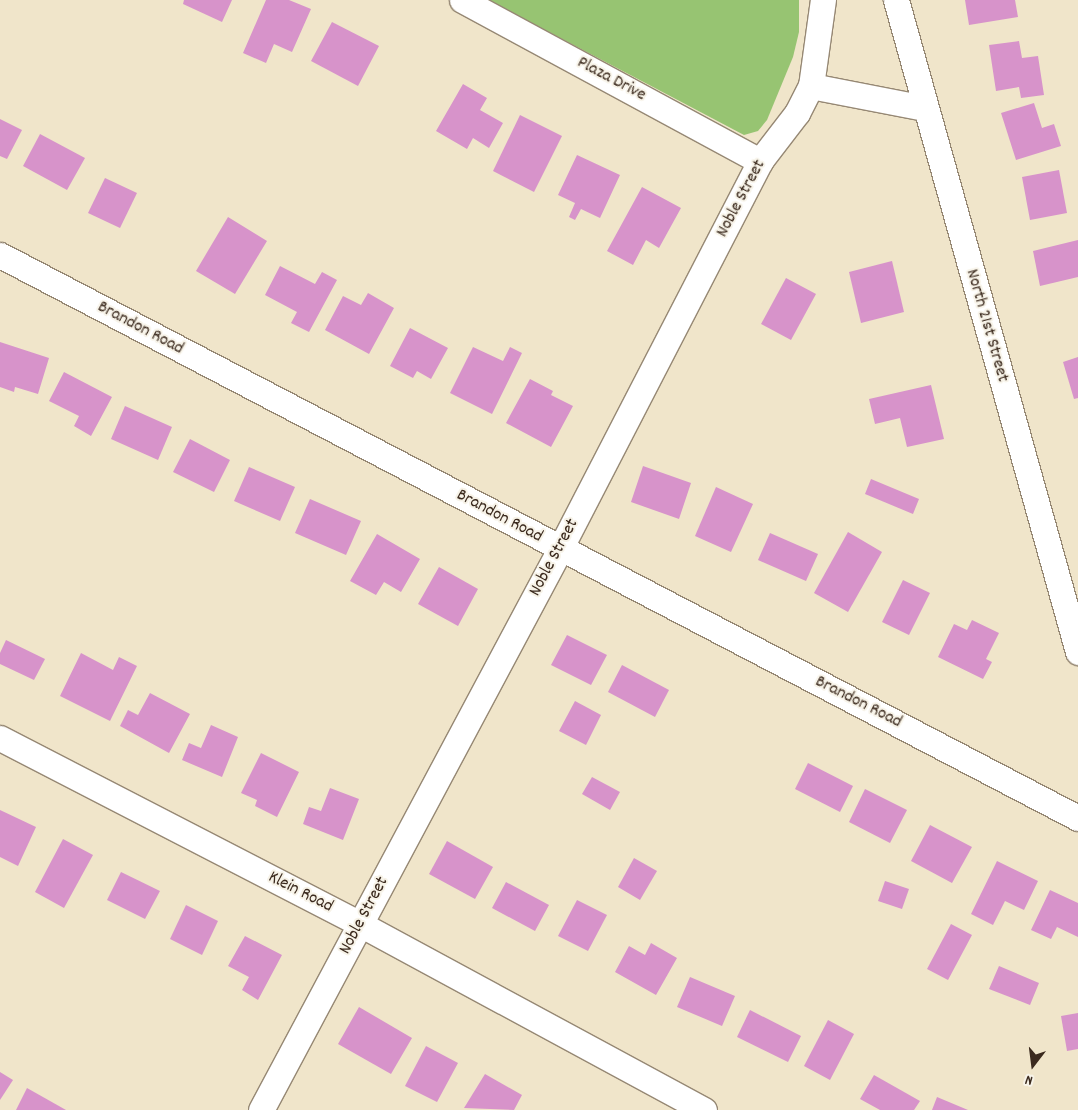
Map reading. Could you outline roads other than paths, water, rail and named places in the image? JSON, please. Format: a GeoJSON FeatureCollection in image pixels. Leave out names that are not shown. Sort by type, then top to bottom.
{"type":"FeatureCollection","features":[{"type":"Feature","properties":{"kind":"street","name":"Plaza Drive"},"geometry":{"type":"LineString","coordinates":[[462,0],[760,161]]}},
{"type":"Feature","properties":{"kind":"street","name":"Noble Street"},"geometry":{"type":"LineString","coordinates":[[262,1110],[560,549],[760,161],[797,114],[811,86],[815,70],[823,0]]}},
{"type":"Feature","properties":{"kind":"street","name":"North 21st Street"},"geometry":{"type":"LineString","coordinates":[[896,0],[924,108],[1078,652]]}},
{"type":"Feature","properties":{"kind":"street"},"geometry":{"type":"LineString","coordinates":[[811,86],[924,108]]}},
{"type":"Feature","properties":{"kind":"street","name":"Brandon Road"},"geometry":{"type":"LineString","coordinates":[[0,255],[1078,818]]}},
{"type":"Feature","properties":{"kind":"street","name":"Klein Road"},"geometry":{"type":"LineString","coordinates":[[0,738],[360,924],[704,1110]]}}]}
